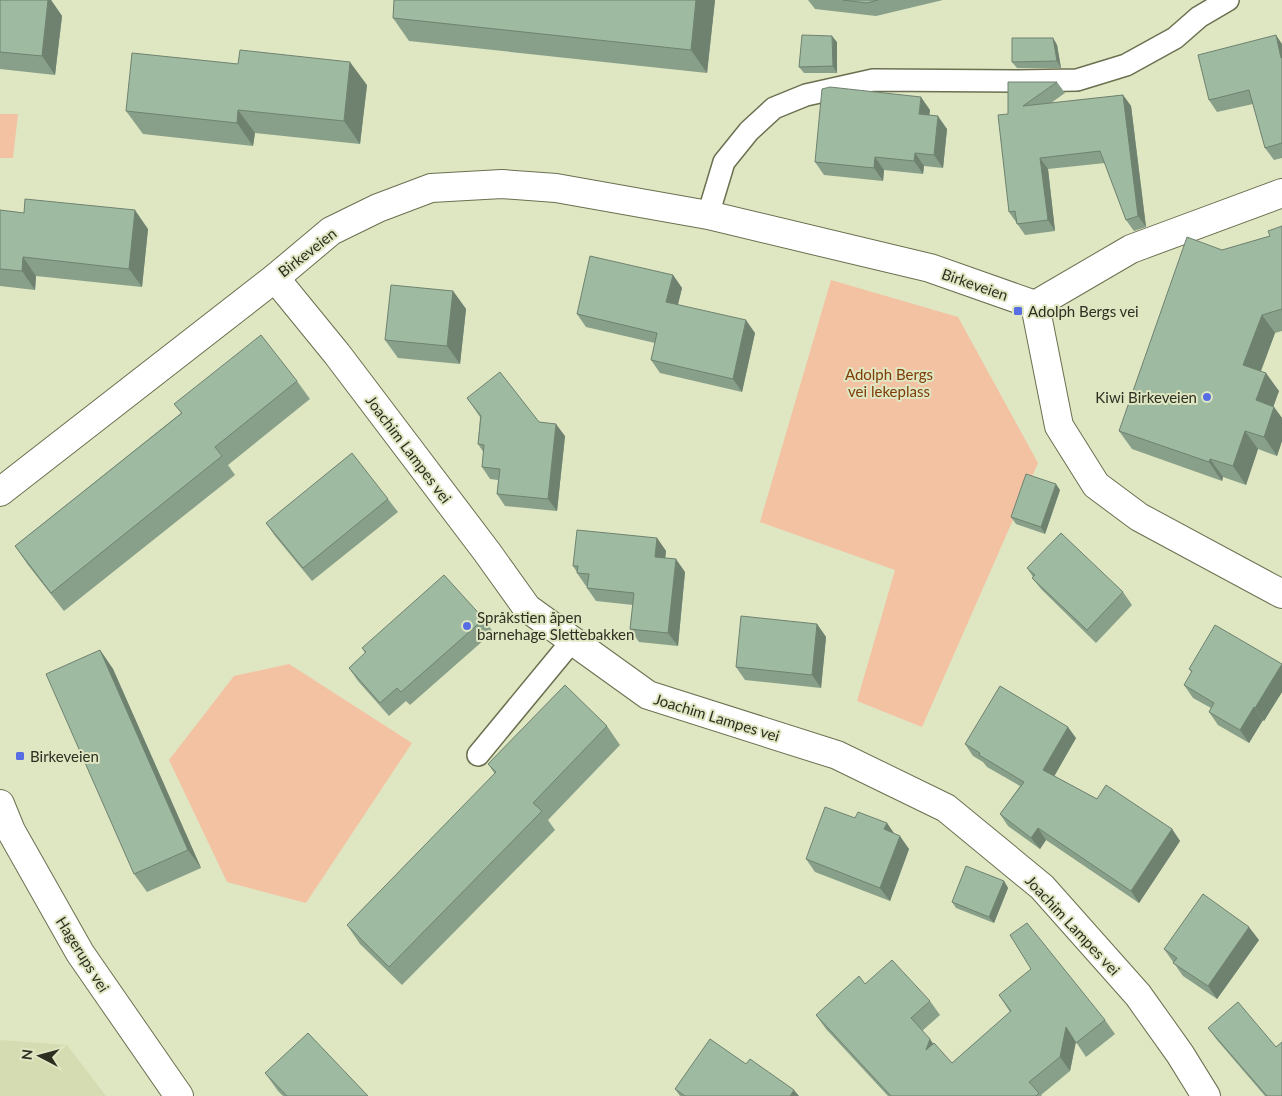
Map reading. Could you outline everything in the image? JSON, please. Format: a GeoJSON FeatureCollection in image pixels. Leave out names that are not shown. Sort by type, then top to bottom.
{"type":"FeatureCollection","features":[{"type":"Feature","properties":{"kind":"street","name":"Birkeveien"},"geometry":{"type":"LineString","coordinates":[[0,492],[275,278],[331,231],[378,208],[431,188],[502,184],[556,188],[708,215],[930,268],[1035,304]]}},
{"type":"Feature","properties":{"kind":"street"},"geometry":{"type":"LineString","coordinates":[[1282,193],[1131,249],[1035,304],[1059,426],[1096,485],[1139,517],[1282,594]]}},
{"type":"Feature","properties":{"kind":"street","name":"Joachim Lampes vei"},"geometry":{"type":"LineString","coordinates":[[275,278],[337,354],[487,552],[527,608],[648,696],[837,755],[946,808],[1042,886],[1138,995],[1180,1054],[1206,1096]]}},
{"type":"Feature","properties":{"kind":"street","name":"Hagerups vei"},"geometry":{"type":"LineString","coordinates":[[0,804],[11,831],[80,953],[179,1096]]}},
{"type":"Feature","properties":{"kind":"lane"},"geometry":{"type":"LineString","coordinates":[[708,215],[724,162],[749,131],[774,108],[806,95],[873,80],[1078,80],[1126,65],[1175,38],[1199,17],[1228,0]]}},
{"type":"Feature","properties":{"kind":"lane"},"geometry":{"type":"LineString","coordinates":[[478,755],[572,641]]}},
{"type":"Feature","properties":{"kind":"shaded area"},"geometry":{"type":"Polygon","coordinates":[[[0,1040],[67,1045],[106,1096],[0,1096],[0,1040]]]}},
{"type":"Feature","properties":{"kind":"green space"},"geometry":{"type":"Polygon","coordinates":[[[0,114],[18,114],[13,158],[0,158],[0,114]]]}},
{"type":"Feature","properties":{"kind":"green space","name":"Adolph Bergs vei lekeplass"},"geometry":{"type":"Polygon","coordinates":[[[831,280],[958,317],[1038,463],[922,727],[857,701],[895,570],[760,522],[831,280]]]}},
{"type":"Feature","properties":{"kind":"green space"},"geometry":{"type":"Polygon","coordinates":[[[289,664],[412,743],[306,903],[227,882],[169,760],[234,676],[289,664]]]}},
{"type":"Feature","properties":{"kind":"building"},"geometry":{"type":"Polygon","coordinates":[[[0,0],[48,0],[42,56],[0,52],[0,0]]]}},
{"type":"Feature","properties":{"kind":"building"},"geometry":{"type":"Polygon","coordinates":[[[394,0],[696,0],[691,50],[393,18],[394,0]]]}},
{"type":"Feature","properties":{"kind":"building"},"geometry":{"type":"Polygon","coordinates":[[[843,0],[878,0],[867,3],[843,0]]]}},
{"type":"Feature","properties":{"kind":"building"},"geometry":{"type":"Polygon","coordinates":[[[802,35],[832,36],[833,66],[799,67],[802,35]]]}},
{"type":"Feature","properties":{"kind":"building"},"geometry":{"type":"Polygon","coordinates":[[[1276,35],[1282,57],[1282,143],[1265,148],[1249,90],[1209,100],[1198,55],[1276,35]]]}},
{"type":"Feature","properties":{"kind":"building"},"geometry":{"type":"Polygon","coordinates":[[[1012,38],[1053,38],[1057,61],[1012,62],[1012,38]]]}},
{"type":"Feature","properties":{"kind":"building"},"geometry":{"type":"Polygon","coordinates":[[[240,50],[350,62],[344,121],[238,110],[237,123],[126,111],[132,53],[238,64],[240,50]]]}},
{"type":"Feature","properties":{"kind":"building"},"geometry":{"type":"Polygon","coordinates":[[[1008,82],[1057,82],[1023,106],[1123,95],[1138,216],[1126,220],[1100,151],[1040,158],[1048,220],[1017,224],[1015,211],[1009,212],[998,115],[1008,114],[1008,82]]]}},
{"type":"Feature","properties":{"kind":"building"},"geometry":{"type":"Polygon","coordinates":[[[830,87],[921,97],[919,114],[938,116],[934,155],[915,153],[914,161],[875,157],[874,168],[815,162],[822,89],[830,87]]]}},
{"type":"Feature","properties":{"kind":"building"},"geometry":{"type":"Polygon","coordinates":[[[25,199],[135,210],[129,269],[23,257],[22,271],[0,269],[0,210],[24,213],[25,199]]]}},
{"type":"Feature","properties":{"kind":"building"},"geometry":{"type":"Polygon","coordinates":[[[1282,226],[1282,309],[1262,315],[1243,365],[1266,373],[1256,400],[1274,407],[1264,437],[1245,431],[1233,466],[1210,459],[1209,462],[1119,431],[1187,237],[1222,250],[1270,236],[1268,231],[1282,226]]]}},
{"type":"Feature","properties":{"kind":"building"},"geometry":{"type":"Polygon","coordinates":[[[590,256],[673,275],[666,302],[746,320],[733,379],[651,360],[657,333],[577,314],[590,256]]]}},
{"type":"Feature","properties":{"kind":"building"},"geometry":{"type":"Polygon","coordinates":[[[391,285],[453,291],[447,346],[385,340],[391,285]]]}},
{"type":"Feature","properties":{"kind":"building"},"geometry":{"type":"Polygon","coordinates":[[[261,335],[297,381],[215,447],[222,456],[51,593],[15,546],[182,413],[174,404],[261,335]]]}},
{"type":"Feature","properties":{"kind":"building"},"geometry":{"type":"Polygon","coordinates":[[[500,372],[539,422],[556,424],[548,499],[497,494],[500,469],[482,467],[484,445],[478,444],[481,416],[467,398],[500,372]]]}},
{"type":"Feature","properties":{"kind":"building"},"geometry":{"type":"Polygon","coordinates":[[[352,453],[388,499],[303,568],[266,523],[352,453]]]}},
{"type":"Feature","properties":{"kind":"building"},"geometry":{"type":"Polygon","coordinates":[[[1026,474],[1056,484],[1041,527],[1011,517],[1026,474]]]}},
{"type":"Feature","properties":{"kind":"building"},"geometry":{"type":"Polygon","coordinates":[[[577,530],[657,538],[655,557],[676,559],[668,633],[630,629],[634,593],[587,588],[589,574],[577,573],[578,566],[573,566],[577,530]]]}},
{"type":"Feature","properties":{"kind":"building"},"geometry":{"type":"Polygon","coordinates":[[[1061,533],[1123,592],[1087,630],[1032,578],[1035,575],[1027,568],[1061,533]]]}},
{"type":"Feature","properties":{"kind":"building"},"geometry":{"type":"Polygon","coordinates":[[[444,575],[484,619],[401,692],[397,688],[380,703],[349,668],[366,652],[362,648],[444,575]]]}},
{"type":"Feature","properties":{"kind":"building"},"geometry":{"type":"Polygon","coordinates":[[[741,616],[817,624],[812,675],[736,667],[741,616]]]}},
{"type":"Feature","properties":{"kind":"building"},"geometry":{"type":"Polygon","coordinates":[[[1215,625],[1282,664],[1240,730],[1209,712],[1214,703],[1184,685],[1192,671],[1189,669],[1215,625]]]}},
{"type":"Feature","properties":{"kind":"building"},"geometry":{"type":"Polygon","coordinates":[[[100,650],[188,850],[134,874],[46,674],[100,650]]]}},
{"type":"Feature","properties":{"kind":"building"},"geometry":{"type":"Polygon","coordinates":[[[565,685],[607,726],[533,803],[542,811],[389,967],[347,925],[496,772],[488,764],[565,685]]]}},
{"type":"Feature","properties":{"kind":"building"},"geometry":{"type":"Polygon","coordinates":[[[1000,686],[1068,727],[1043,770],[1097,799],[1106,785],[1172,829],[1131,891],[1038,828],[1031,838],[1000,814],[1024,782],[979,755],[980,753],[965,744],[1000,686]]]}},
{"type":"Feature","properties":{"kind":"building"},"geometry":{"type":"Polygon","coordinates":[[[825,807],[855,818],[858,812],[887,823],[884,829],[900,836],[880,888],[806,859],[825,807]]]}},
{"type":"Feature","properties":{"kind":"building"},"geometry":{"type":"Polygon","coordinates":[[[966,866],[1004,881],[989,917],[952,902],[966,866]]]}},
{"type":"Feature","properties":{"kind":"building"},"geometry":{"type":"Polygon","coordinates":[[[1203,894],[1249,927],[1208,986],[1173,963],[1177,958],[1164,949],[1203,894]]]}},
{"type":"Feature","properties":{"kind":"building"},"geometry":{"type":"Polygon","coordinates":[[[1027,923],[1105,1020],[1076,1043],[1066,1027],[1060,1057],[1029,1082],[1039,1093],[1036,1096],[891,1096],[816,1015],[859,976],[865,984],[892,960],[930,1001],[911,1018],[930,1039],[926,1050],[934,1043],[952,1063],[1011,1011],[999,995],[1031,969],[1010,935],[1027,923]]]}},
{"type":"Feature","properties":{"kind":"building"},"geometry":{"type":"Polygon","coordinates":[[[1238,1002],[1276,1047],[1282,1042],[1282,1096],[1267,1096],[1208,1028],[1238,1002]]]}},
{"type":"Feature","properties":{"kind":"building"},"geometry":{"type":"Polygon","coordinates":[[[308,1033],[368,1096],[287,1096],[265,1073],[308,1033]]]}},
{"type":"Feature","properties":{"kind":"building"},"geometry":{"type":"Polygon","coordinates":[[[710,1039],[746,1064],[750,1059],[794,1090],[790,1096],[685,1096],[675,1089],[710,1039]]]}},
{"type":"Feature","properties":{"kind":"place","name":"Adolph Bergs vei"},"geometry":{"type":"Point","coordinates":[1018,311]}},
{"type":"Feature","properties":{"kind":"place","name":"Kiwi Birkeveien"},"geometry":{"type":"Point","coordinates":[1207,397]}},
{"type":"Feature","properties":{"kind":"place","name":"Språkstien åpen barnehage Slettebakken"},"geometry":{"type":"Point","coordinates":[467,626]}},
{"type":"Feature","properties":{"kind":"place","name":"Birkeveien"},"geometry":{"type":"Point","coordinates":[20,756]}}]}
